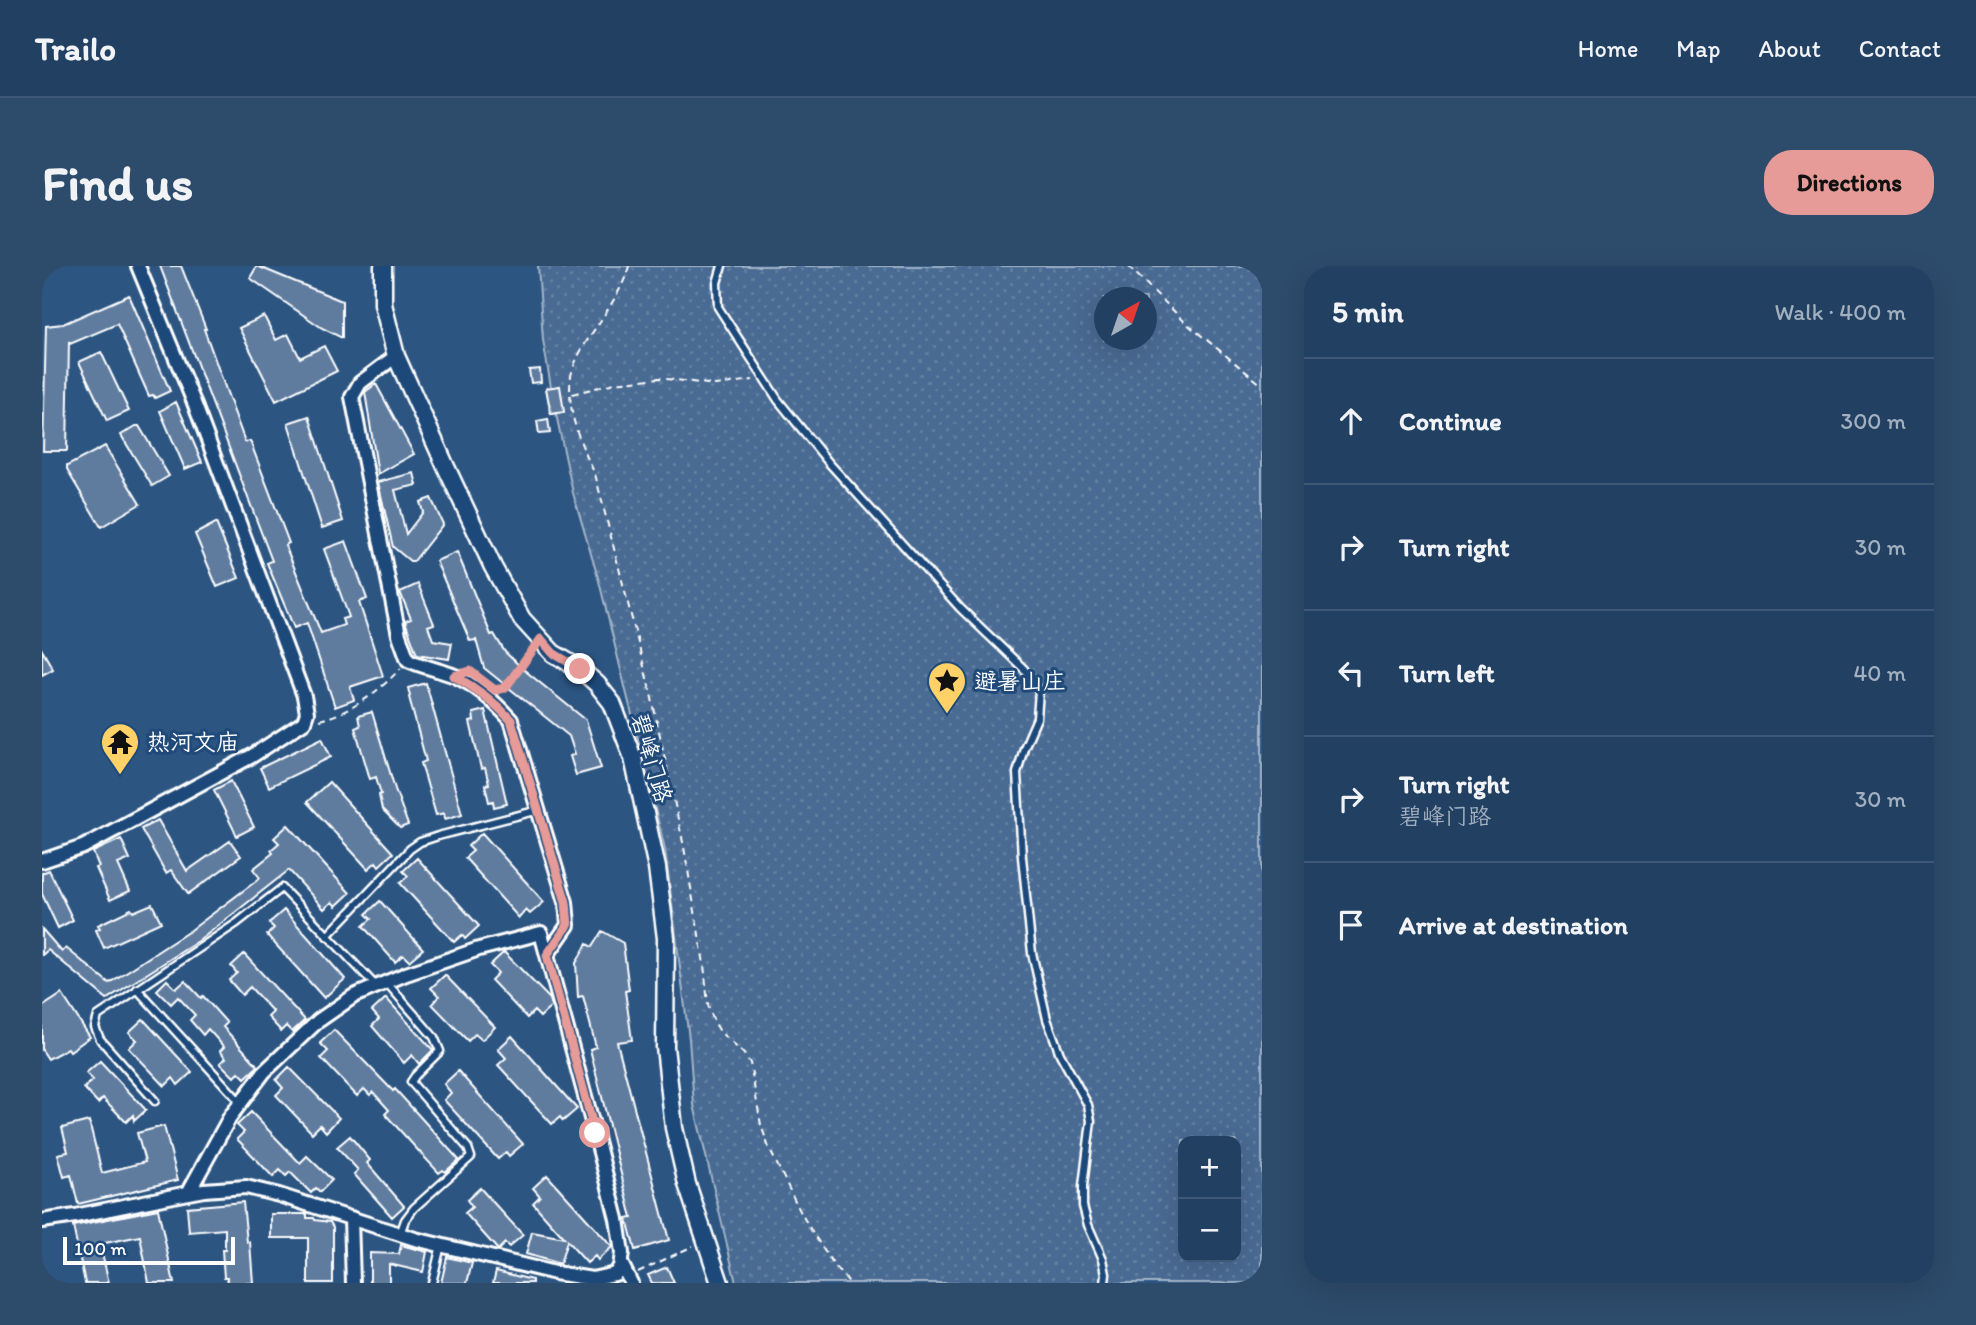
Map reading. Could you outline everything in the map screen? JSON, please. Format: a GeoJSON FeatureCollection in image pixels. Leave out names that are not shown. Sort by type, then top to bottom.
{"type":"FeatureCollection","features":[{"type":"Feature","properties":{"kind":"street"},"geometry":{"type":"LineString","coordinates":[[42,861],[83,847],[252,756],[304,722],[307,713],[304,696],[193,400],[138,266]]}},
{"type":"Feature","properties":{"kind":"street","name":"碧峰门路"},"geometry":{"type":"LineString","coordinates":[[383,266],[383,304],[396,356],[493,567],[522,619],[553,653],[580,669],[612,703],[633,758],[657,869],[666,938],[665,1047],[674,1128],[687,1184],[719,1283]]}},
{"type":"Feature","properties":{"kind":"street"},"geometry":{"type":"LineString","coordinates":[[396,356],[360,383],[352,397],[399,635],[408,660],[454,676],[476,687],[494,701],[511,720],[566,902],[568,925],[547,955]]}},
{"type":"Feature","properties":{"kind":"street"},"geometry":{"type":"LineString","coordinates":[[42,1221],[204,1190],[247,1187],[400,1234],[555,1273],[592,1279],[615,1274],[621,1263],[617,1219],[541,933],[479,949],[406,974],[354,996],[318,1021],[264,1072],[241,1102],[188,1193]]}},
{"type":"Feature","properties":{"kind":"street"},"geometry":{"type":"LineString","coordinates":[[351,1218],[353,1283]]}},
{"type":"Feature","properties":{"kind":"street"},"geometry":{"type":"LineString","coordinates":[[621,1263],[630,1280]]}},
{"type":"Feature","properties":{"kind":"lane"},"geometry":{"type":"LineString","coordinates":[[723,266],[717,283],[718,307],[778,400],[828,463],[960,608],[1024,669],[1039,691],[1037,718],[1017,773],[1032,953],[1046,1019],[1060,1054],[1088,1105],[1091,1121],[1083,1206],[1102,1259],[1106,1274],[1105,1283]]}},
{"type":"Feature","properties":{"kind":"lane"},"geometry":{"type":"LineString","coordinates":[[327,936],[420,842],[538,810]]}},
{"type":"Feature","properties":{"kind":"lane"},"geometry":{"type":"LineString","coordinates":[[155,1101],[100,1039],[95,1027],[98,1016],[237,923],[282,888],[327,936],[435,1037],[440,1051],[411,1083],[468,1148],[471,1157],[414,1208],[405,1220],[400,1234]]}},
{"type":"Feature","properties":{"kind":"lane"},"geometry":{"type":"LineString","coordinates":[[137,989],[241,1102]]}},
{"type":"Feature","properties":{"kind":"lane"},"geometry":{"type":"LineString","coordinates":[[432,1283],[441,1245]]}},
{"type":"Feature","properties":{"kind":"path"},"geometry":{"type":"LineString","coordinates":[[629,266],[608,310],[576,359],[570,394],[575,427],[595,474],[651,694],[684,847],[704,964],[708,1005],[721,1033],[750,1063],[761,1125],[769,1149],[790,1192],[835,1267],[850,1283]]}},
{"type":"Feature","properties":{"kind":"path"},"geometry":{"type":"LineString","coordinates":[[1128,266],[1186,323],[1262,385]]}},
{"type":"Feature","properties":{"kind":"path"},"geometry":{"type":"LineString","coordinates":[[570,394],[615,383],[659,378],[716,385],[764,379]]}},
{"type":"Feature","properties":{"kind":"path"},"geometry":{"type":"LineString","coordinates":[[495,690],[505,688],[541,639]]}},
{"type":"Feature","properties":{"kind":"path"},"geometry":{"type":"LineString","coordinates":[[304,722],[338,716],[383,687],[408,660]]}},
{"type":"Feature","properties":{"kind":"path"},"geometry":{"type":"LineString","coordinates":[[630,1280],[705,1240]]}},
{"type":"Feature","properties":{"kind":"shaded area","name":"避暑山庄"},"geometry":{"type":"Polygon","coordinates":[[[538,266],[1262,266],[1262,1283],[736,1283],[694,1105],[689,1039],[665,849],[599,581],[573,493],[556,414],[551,414],[546,388],[551,387],[543,340],[538,266]]]}},
{"type":"Feature","properties":{"kind":"building"},"geometry":{"type":"Polygon","coordinates":[[[160,266],[181,266],[245,442],[250,441],[289,543],[285,545],[321,633],[344,625],[342,619],[349,617],[324,549],[346,541],[367,599],[359,602],[383,676],[350,687],[354,700],[335,707],[307,623],[294,628],[267,563],[272,561],[160,266]]]}},
{"type":"Feature","properties":{"kind":"building"},"geometry":{"type":"Polygon","coordinates":[[[257,266],[342,301],[342,338],[322,328],[250,278],[257,266]]]}},
{"type":"Feature","properties":{"kind":"building"},"geometry":{"type":"Polygon","coordinates":[[[129,295],[170,391],[155,398],[153,395],[149,396],[117,324],[70,344],[69,341],[67,451],[43,451],[46,326],[63,324],[129,295]]]}},
{"type":"Feature","properties":{"kind":"building"},"geometry":{"type":"Polygon","coordinates":[[[264,316],[276,340],[288,334],[300,358],[324,346],[337,371],[276,401],[239,328],[264,316]]]}},
{"type":"Feature","properties":{"kind":"building"},"geometry":{"type":"Polygon","coordinates":[[[101,352],[129,411],[107,421],[79,362],[101,352]]]}},
{"type":"Feature","properties":{"kind":"building"},"geometry":{"type":"Polygon","coordinates":[[[540,369],[541,382],[531,383],[529,370],[540,369]]]}},
{"type":"Feature","properties":{"kind":"building"},"geometry":{"type":"Polygon","coordinates":[[[376,384],[414,454],[378,474],[365,392],[376,384]]]}},
{"type":"Feature","properties":{"kind":"building"},"geometry":{"type":"Polygon","coordinates":[[[560,386],[564,412],[551,414],[546,388],[560,386]]]}},
{"type":"Feature","properties":{"kind":"building"},"geometry":{"type":"Polygon","coordinates":[[[176,402],[202,462],[185,469],[160,411],[176,402]]]}},
{"type":"Feature","properties":{"kind":"building"},"geometry":{"type":"Polygon","coordinates":[[[309,416],[343,521],[322,528],[288,423],[309,416]]]}},
{"type":"Feature","properties":{"kind":"building"},"geometry":{"type":"Polygon","coordinates":[[[548,419],[550,433],[539,434],[537,421],[548,419]]]}},
{"type":"Feature","properties":{"kind":"building"},"geometry":{"type":"Polygon","coordinates":[[[139,426],[169,476],[152,486],[121,435],[139,426]]]}},
{"type":"Feature","properties":{"kind":"building"},"geometry":{"type":"Polygon","coordinates":[[[105,446],[140,504],[101,527],[67,466],[105,446]]]}},
{"type":"Feature","properties":{"kind":"building"},"geometry":{"type":"Polygon","coordinates":[[[414,473],[417,485],[395,490],[406,534],[423,512],[420,502],[431,498],[443,524],[414,561],[410,561],[393,547],[378,482],[414,473]]]}},
{"type":"Feature","properties":{"kind":"building"},"geometry":{"type":"Polygon","coordinates":[[[216,523],[239,578],[217,587],[195,534],[216,523]]]}},
{"type":"Feature","properties":{"kind":"building"},"geometry":{"type":"Polygon","coordinates":[[[457,552],[491,635],[494,634],[505,652],[523,669],[586,720],[601,768],[576,775],[570,756],[575,754],[569,736],[484,668],[476,640],[470,641],[436,561],[457,552]]]}},
{"type":"Feature","properties":{"kind":"building"},"geometry":{"type":"Polygon","coordinates":[[[418,584],[434,624],[428,626],[433,640],[452,643],[449,659],[417,654],[405,621],[411,619],[400,592],[418,584]]]}},
{"type":"Feature","properties":{"kind":"building"},"geometry":{"type":"Polygon","coordinates":[[[42,650],[53,669],[42,675],[42,650]]]}},
{"type":"Feature","properties":{"kind":"building"},"geometry":{"type":"Polygon","coordinates":[[[426,683],[462,814],[445,819],[444,813],[436,815],[421,763],[426,761],[409,697],[408,688],[426,683]]]}},
{"type":"Feature","properties":{"kind":"building"},"geometry":{"type":"Polygon","coordinates":[[[485,710],[507,804],[494,807],[493,801],[489,802],[485,785],[489,784],[485,768],[481,769],[470,722],[474,721],[473,713],[485,710]]]}},
{"type":"Feature","properties":{"kind":"building"},"geometry":{"type":"Polygon","coordinates":[[[372,712],[408,825],[400,828],[382,810],[376,777],[370,779],[355,728],[360,726],[358,716],[372,712]]]}},
{"type":"Feature","properties":{"kind":"building"},"geometry":{"type":"Polygon","coordinates":[[[322,738],[331,757],[269,787],[260,768],[322,738]]]}},
{"type":"Feature","properties":{"kind":"building"},"geometry":{"type":"Polygon","coordinates":[[[231,781],[254,827],[237,836],[214,790],[231,781]]]}},
{"type":"Feature","properties":{"kind":"building"},"geometry":{"type":"Polygon","coordinates":[[[329,782],[393,853],[379,866],[376,862],[368,869],[307,802],[329,782]]]}},
{"type":"Feature","properties":{"kind":"building"},"geometry":{"type":"Polygon","coordinates":[[[158,820],[187,871],[230,841],[241,856],[188,894],[171,870],[166,873],[141,829],[158,820]]]}},
{"type":"Feature","properties":{"kind":"building"},"geometry":{"type":"Polygon","coordinates":[[[288,825],[350,893],[336,906],[332,902],[324,909],[289,870],[200,940],[107,999],[48,950],[42,955],[42,929],[62,952],[66,948],[109,983],[191,930],[260,878],[253,869],[273,853],[271,850],[279,843],[274,838],[288,825]]]}},
{"type":"Feature","properties":{"kind":"building"},"geometry":{"type":"Polygon","coordinates":[[[482,833],[544,902],[530,914],[526,910],[519,918],[465,858],[473,851],[468,846],[482,833]]]}},
{"type":"Feature","properties":{"kind":"building"},"geometry":{"type":"Polygon","coordinates":[[[121,839],[130,859],[118,864],[130,891],[110,900],[96,868],[99,867],[93,852],[121,839]]]}},
{"type":"Feature","properties":{"kind":"building"},"geometry":{"type":"Polygon","coordinates":[[[417,858],[479,926],[465,939],[462,935],[454,942],[400,883],[408,876],[403,871],[417,858]]]}},
{"type":"Feature","properties":{"kind":"building"},"geometry":{"type":"Polygon","coordinates":[[[49,870],[73,920],[58,928],[42,894],[42,873],[49,870]]]}},
{"type":"Feature","properties":{"kind":"building"},"geometry":{"type":"Polygon","coordinates":[[[380,901],[423,949],[409,961],[403,955],[395,962],[363,926],[371,919],[366,914],[380,901]]]}},
{"type":"Feature","properties":{"kind":"building"},"geometry":{"type":"Polygon","coordinates":[[[152,904],[161,922],[104,948],[96,930],[100,928],[98,925],[131,909],[133,912],[152,904]]]}},
{"type":"Feature","properties":{"kind":"building"},"geometry":{"type":"Polygon","coordinates":[[[284,910],[345,979],[324,998],[267,935],[274,928],[269,923],[284,910]]]}},
{"type":"Feature","properties":{"kind":"building"},"geometry":{"type":"Polygon","coordinates":[[[602,931],[623,943],[629,990],[625,991],[632,1040],[617,1042],[669,1240],[635,1250],[627,1219],[632,1218],[590,1049],[596,1047],[583,996],[578,997],[576,963],[587,944],[592,947],[602,931]]]}},
{"type":"Feature","properties":{"kind":"building"},"geometry":{"type":"Polygon","coordinates":[[[504,952],[550,999],[552,1006],[540,1017],[534,1011],[527,1018],[491,980],[498,973],[490,965],[504,952]]]}},
{"type":"Feature","properties":{"kind":"building"},"geometry":{"type":"Polygon","coordinates":[[[244,954],[305,1020],[292,1032],[286,1026],[281,1031],[268,1017],[273,1012],[250,987],[242,995],[229,980],[237,973],[231,966],[244,954]]]}},
{"type":"Feature","properties":{"kind":"building"},"geometry":{"type":"Polygon","coordinates":[[[445,975],[495,1027],[482,1040],[475,1034],[468,1041],[432,1004],[439,996],[431,988],[445,975]]]}},
{"type":"Feature","properties":{"kind":"building"},"geometry":{"type":"Polygon","coordinates":[[[167,980],[176,989],[185,981],[201,998],[203,996],[227,1023],[223,1027],[258,1066],[245,1078],[239,1072],[234,1077],[220,1063],[226,1058],[220,1051],[224,1047],[208,1029],[203,1035],[190,1020],[195,1015],[178,997],[171,1004],[157,990],[167,980]]]}},
{"type":"Feature","properties":{"kind":"building"},"geometry":{"type":"Polygon","coordinates":[[[62,994],[90,1037],[70,1051],[68,1048],[48,1059],[42,1050],[42,1007],[62,994]]]}},
{"type":"Feature","properties":{"kind":"building"},"geometry":{"type":"Polygon","coordinates":[[[386,998],[433,1050],[419,1064],[412,1055],[404,1063],[372,1026],[379,1019],[372,1011],[386,998]]]}},
{"type":"Feature","properties":{"kind":"building"},"geometry":{"type":"Polygon","coordinates":[[[143,1019],[192,1072],[178,1085],[173,1078],[165,1086],[129,1048],[137,1040],[129,1032],[143,1019]]]}},
{"type":"Feature","properties":{"kind":"building"},"geometry":{"type":"Polygon","coordinates":[[[334,1030],[393,1091],[395,1089],[459,1160],[445,1172],[443,1170],[439,1173],[385,1114],[389,1110],[373,1092],[370,1095],[364,1089],[357,1096],[321,1058],[328,1051],[320,1043],[334,1030]]]}},
{"type":"Feature","properties":{"kind":"building"},"geometry":{"type":"Polygon","coordinates":[[[512,1036],[577,1109],[563,1121],[560,1117],[552,1124],[498,1065],[506,1058],[498,1049],[512,1036]]]}},
{"type":"Feature","properties":{"kind":"building"},"geometry":{"type":"Polygon","coordinates":[[[100,1061],[146,1110],[134,1121],[133,1115],[126,1122],[103,1098],[98,1103],[84,1088],[93,1080],[86,1073],[100,1061]]]}},
{"type":"Feature","properties":{"kind":"building"},"geometry":{"type":"Polygon","coordinates":[[[289,1067],[339,1118],[326,1132],[320,1125],[312,1133],[276,1095],[283,1088],[276,1080],[289,1067]]]}},
{"type":"Feature","properties":{"kind":"building"},"geometry":{"type":"Polygon","coordinates":[[[458,1071],[523,1144],[509,1156],[506,1152],[498,1159],[444,1100],[451,1093],[444,1084],[458,1071]]]}},
{"type":"Feature","properties":{"kind":"building"},"geometry":{"type":"Polygon","coordinates":[[[251,1112],[300,1163],[307,1156],[332,1180],[320,1192],[316,1188],[311,1193],[290,1172],[286,1176],[280,1170],[273,1177],[237,1139],[244,1132],[237,1125],[251,1112]]]}},
{"type":"Feature","properties":{"kind":"building"},"geometry":{"type":"Polygon","coordinates":[[[89,1121],[102,1173],[145,1162],[137,1133],[164,1126],[178,1180],[78,1204],[71,1175],[64,1177],[58,1154],[68,1152],[62,1128],[89,1121]]]}},
{"type":"Feature","properties":{"kind":"building"},"geometry":{"type":"Polygon","coordinates":[[[350,1136],[370,1160],[367,1163],[404,1206],[392,1217],[354,1174],[358,1170],[337,1147],[350,1136]]]}},
{"type":"Feature","properties":{"kind":"building"},"geometry":{"type":"Polygon","coordinates":[[[547,1175],[612,1247],[598,1260],[595,1256],[587,1263],[567,1241],[560,1264],[526,1254],[532,1232],[564,1238],[533,1203],[540,1196],[533,1188],[547,1175]]]}},
{"type":"Feature","properties":{"kind":"building"},"geometry":{"type":"Polygon","coordinates":[[[480,1188],[523,1235],[509,1247],[505,1243],[498,1250],[465,1213],[472,1207],[467,1200],[480,1188]]]}},
{"type":"Feature","properties":{"kind":"building"},"geometry":{"type":"Polygon","coordinates":[[[243,1202],[253,1283],[227,1283],[222,1250],[225,1250],[225,1229],[189,1232],[187,1207],[243,1202]]]}},
{"type":"Feature","properties":{"kind":"building"},"geometry":{"type":"Polygon","coordinates":[[[158,1209],[174,1283],[149,1283],[140,1236],[100,1244],[109,1283],[85,1283],[73,1226],[158,1209]]]}},
{"type":"Feature","properties":{"kind":"building"},"geometry":{"type":"Polygon","coordinates":[[[271,1214],[307,1214],[307,1218],[330,1222],[333,1227],[333,1283],[308,1283],[308,1238],[271,1238],[271,1214]]]}},
{"type":"Feature","properties":{"kind":"building"},"geometry":{"type":"Polygon","coordinates":[[[401,1245],[427,1252],[423,1272],[389,1264],[389,1283],[370,1283],[370,1253],[399,1254],[401,1245]]]}},
{"type":"Feature","properties":{"kind":"building"},"geometry":{"type":"Polygon","coordinates":[[[447,1257],[472,1263],[467,1283],[441,1283],[447,1257]]]}},
{"type":"Feature","properties":{"kind":"building"},"geometry":{"type":"Polygon","coordinates":[[[667,1267],[674,1283],[652,1283],[648,1275],[667,1267]]]}},
{"type":"Feature","properties":{"kind":"building"},"geometry":{"type":"Polygon","coordinates":[[[496,1271],[532,1280],[532,1283],[493,1283],[496,1271]]]}},
{"type":"Feature","properties":{"kind":"place","name":"避暑山庄"},"geometry":{"type":"Point","coordinates":[947,715]}},
{"type":"Feature","properties":{"kind":"place","name":"热河文庙"},"geometry":{"type":"Point","coordinates":[120,776]}},
{"type":"Feature","properties":{"kind":"route"},"geometry":{"type":"LineString","coordinates":[[580,669],[553,653],[541,639],[505,688],[495,690],[470,671],[454,676],[476,687],[494,701],[511,720],[566,902],[568,925],[547,955],[595,1133]]}}]}
